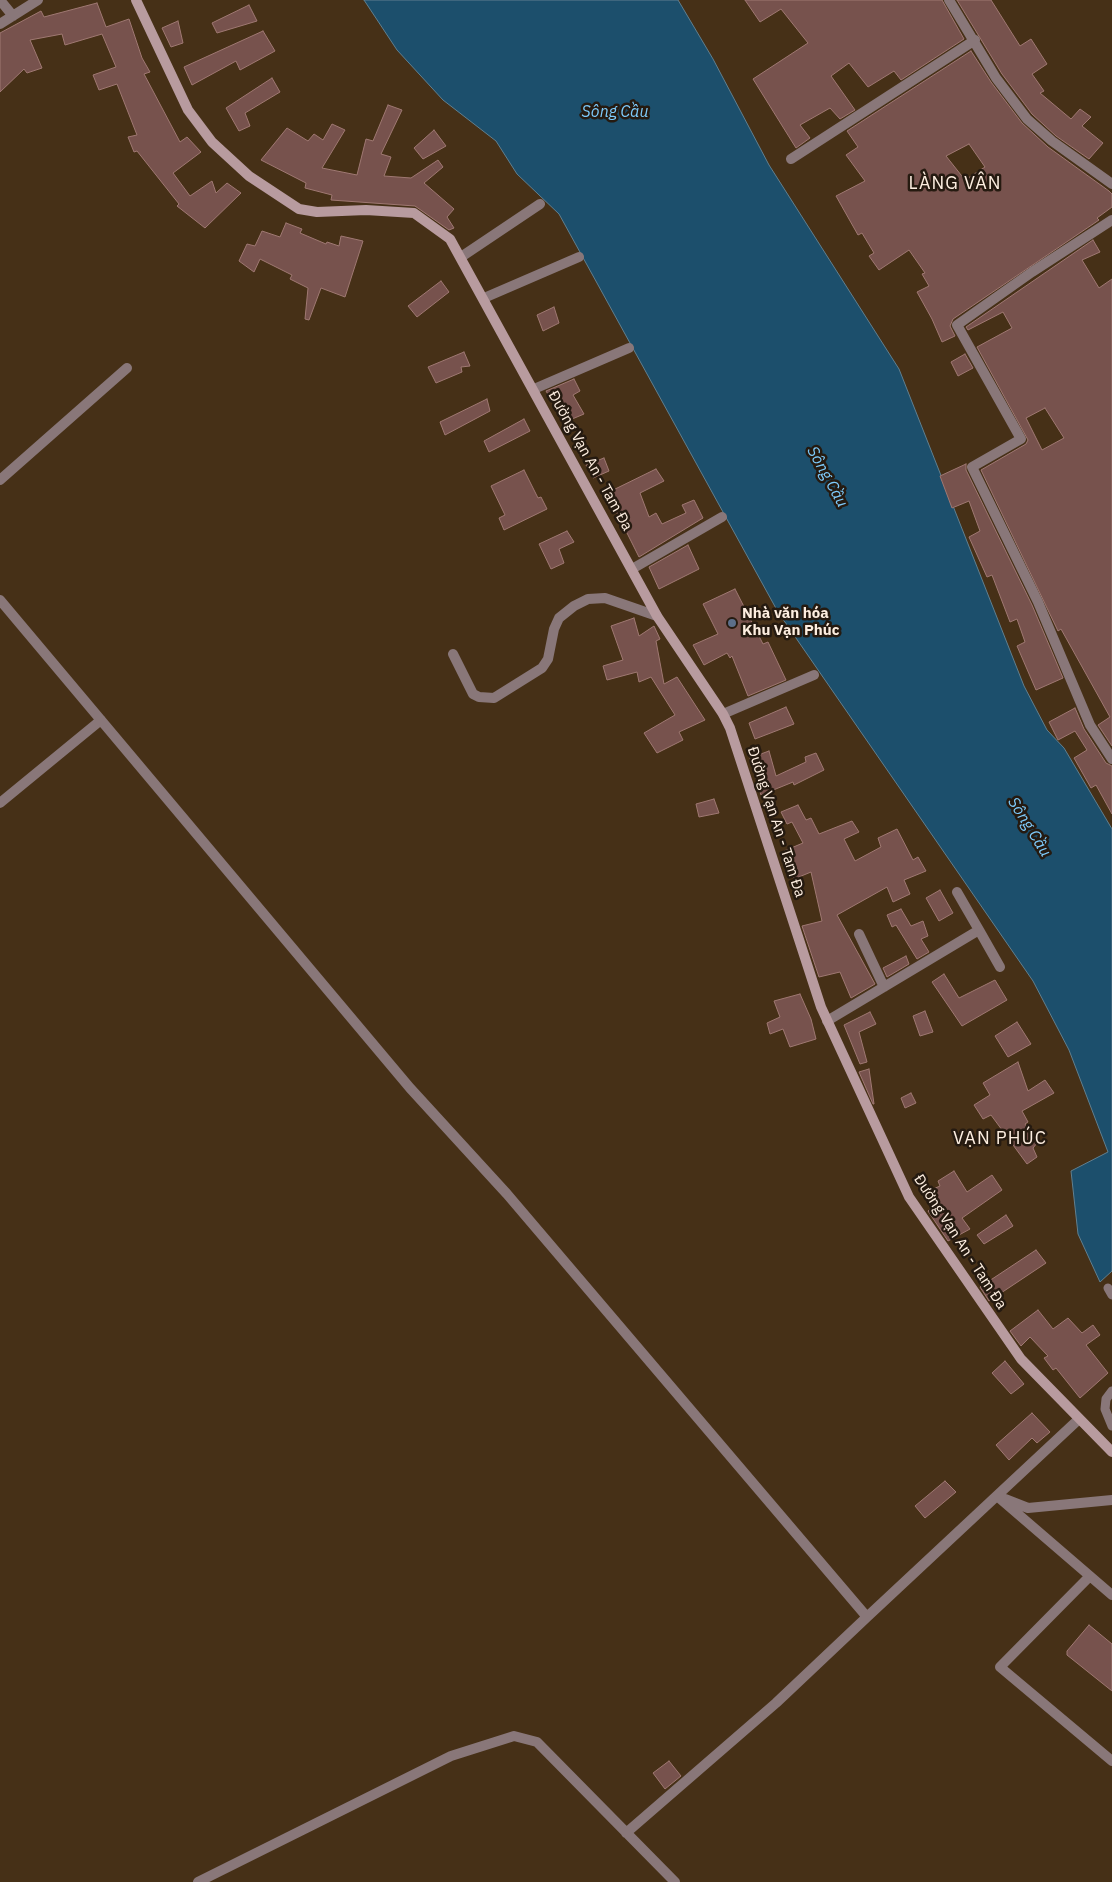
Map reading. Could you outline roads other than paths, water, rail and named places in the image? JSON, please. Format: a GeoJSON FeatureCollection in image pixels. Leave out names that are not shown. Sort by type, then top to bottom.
{"type":"FeatureCollection","features":[{"type":"Feature","properties":{"kind":"main road","name":"Đường Vạn An - Tam Đa"},"geometry":{"type":"LineString","coordinates":[[136,0],[188,110],[212,142],[249,176],[299,209],[317,212],[366,210],[414,214],[450,239],[657,616],[723,714],[730,728],[827,1021],[909,1197],[1021,1359],[1112,1452]]}},
{"type":"Feature","properties":{"kind":"street"},"geometry":{"type":"LineString","coordinates":[[0,0],[13,16]]}},
{"type":"Feature","properties":{"kind":"street"},"geometry":{"type":"LineString","coordinates":[[0,24],[38,0]]}},
{"type":"Feature","properties":{"kind":"street"},"geometry":{"type":"LineString","coordinates":[[949,0],[975,40],[996,78],[1027,119],[1052,141],[1112,184]]}},
{"type":"Feature","properties":{"kind":"street"},"geometry":{"type":"LineString","coordinates":[[791,159],[975,40]]}},
{"type":"Feature","properties":{"kind":"street"},"geometry":{"type":"LineString","coordinates":[[460,257],[540,204]]}},
{"type":"Feature","properties":{"kind":"street"},"geometry":{"type":"LineString","coordinates":[[1112,220],[1032,272],[957,325],[1021,439],[972,467],[1038,602],[1090,725],[1112,759]]}},
{"type":"Feature","properties":{"kind":"street"},"geometry":{"type":"LineString","coordinates":[[484,298],[579,257]]}},
{"type":"Feature","properties":{"kind":"street"},"geometry":{"type":"LineString","coordinates":[[534,389],[629,348]]}},
{"type":"Feature","properties":{"kind":"street"},"geometry":{"type":"LineString","coordinates":[[0,480],[127,368]]}},
{"type":"Feature","properties":{"kind":"street"},"geometry":{"type":"LineString","coordinates":[[632,569],[722,517]]}},
{"type":"Feature","properties":{"kind":"street"},"geometry":{"type":"LineString","coordinates":[[453,654],[473,694],[479,697],[494,698],[542,668],[548,659],[554,629],[559,618],[574,606],[588,599],[605,598],[657,616]]}},
{"type":"Feature","properties":{"kind":"street"},"geometry":{"type":"LineString","coordinates":[[0,600],[410,1088],[507,1194],[866,1617]]}},
{"type":"Feature","properties":{"kind":"street"},"geometry":{"type":"LineString","coordinates":[[723,714],[814,675]]}},
{"type":"Feature","properties":{"kind":"street"},"geometry":{"type":"LineString","coordinates":[[0,803],[101,720]]}},
{"type":"Feature","properties":{"kind":"street"},"geometry":{"type":"LineString","coordinates":[[957,892],[1000,966]]}},
{"type":"Feature","properties":{"kind":"street"},"geometry":{"type":"LineString","coordinates":[[827,1021],[979,930]]}},
{"type":"Feature","properties":{"kind":"street"},"geometry":{"type":"LineString","coordinates":[[859,934],[884,987]]}},
{"type":"Feature","properties":{"kind":"street"},"geometry":{"type":"LineString","coordinates":[[626,1833],[776,1704],[866,1617],[1079,1419]]}},
{"type":"Feature","properties":{"kind":"street"},"geometry":{"type":"LineString","coordinates":[[997,1496],[1028,1508],[1112,1500]]}},
{"type":"Feature","properties":{"kind":"street"},"geometry":{"type":"LineString","coordinates":[[997,1496],[1112,1595]]}},
{"type":"Feature","properties":{"kind":"street"},"geometry":{"type":"LineString","coordinates":[[1089,1576],[1000,1667],[1112,1761]]}},
{"type":"Feature","properties":{"kind":"street"},"geometry":{"type":"LineString","coordinates":[[198,1882],[451,1756],[514,1736],[537,1742],[674,1882]]}},
{"type":"Feature","properties":{"kind":"lane"},"geometry":{"type":"LineString","coordinates":[[1112,1390],[1106,1399],[1105,1409],[1112,1426]]}},
{"type":"Feature","properties":{"kind":"water","name":"Sông Cầu"},"geometry":{"type":"Polygon","coordinates":[[[364,0],[678,0],[713,59],[769,165],[899,369],[1024,686],[1047,730],[1064,748],[1112,829],[1112,1271],[1100,1282],[1078,1234],[1071,1171],[1108,1152],[1069,1050],[1033,981],[778,612],[559,214],[517,174],[496,141],[443,100],[397,50],[364,0]]]}},
{"type":"Feature","properties":{"kind":"place","name":"Nhà văn hóa Khu Vạn Phúc"},"geometry":{"type":"Point","coordinates":[732,623]}},
{"type":"Feature","properties":{"kind":"district","name":"LÀNG VÂN"},"geometry":{"type":"Point","coordinates":[955,184]}},
{"type":"Feature","properties":{"kind":"district","name":"VẠN PHÚC"},"geometry":{"type":"Point","coordinates":[1000,1139]}}]}
